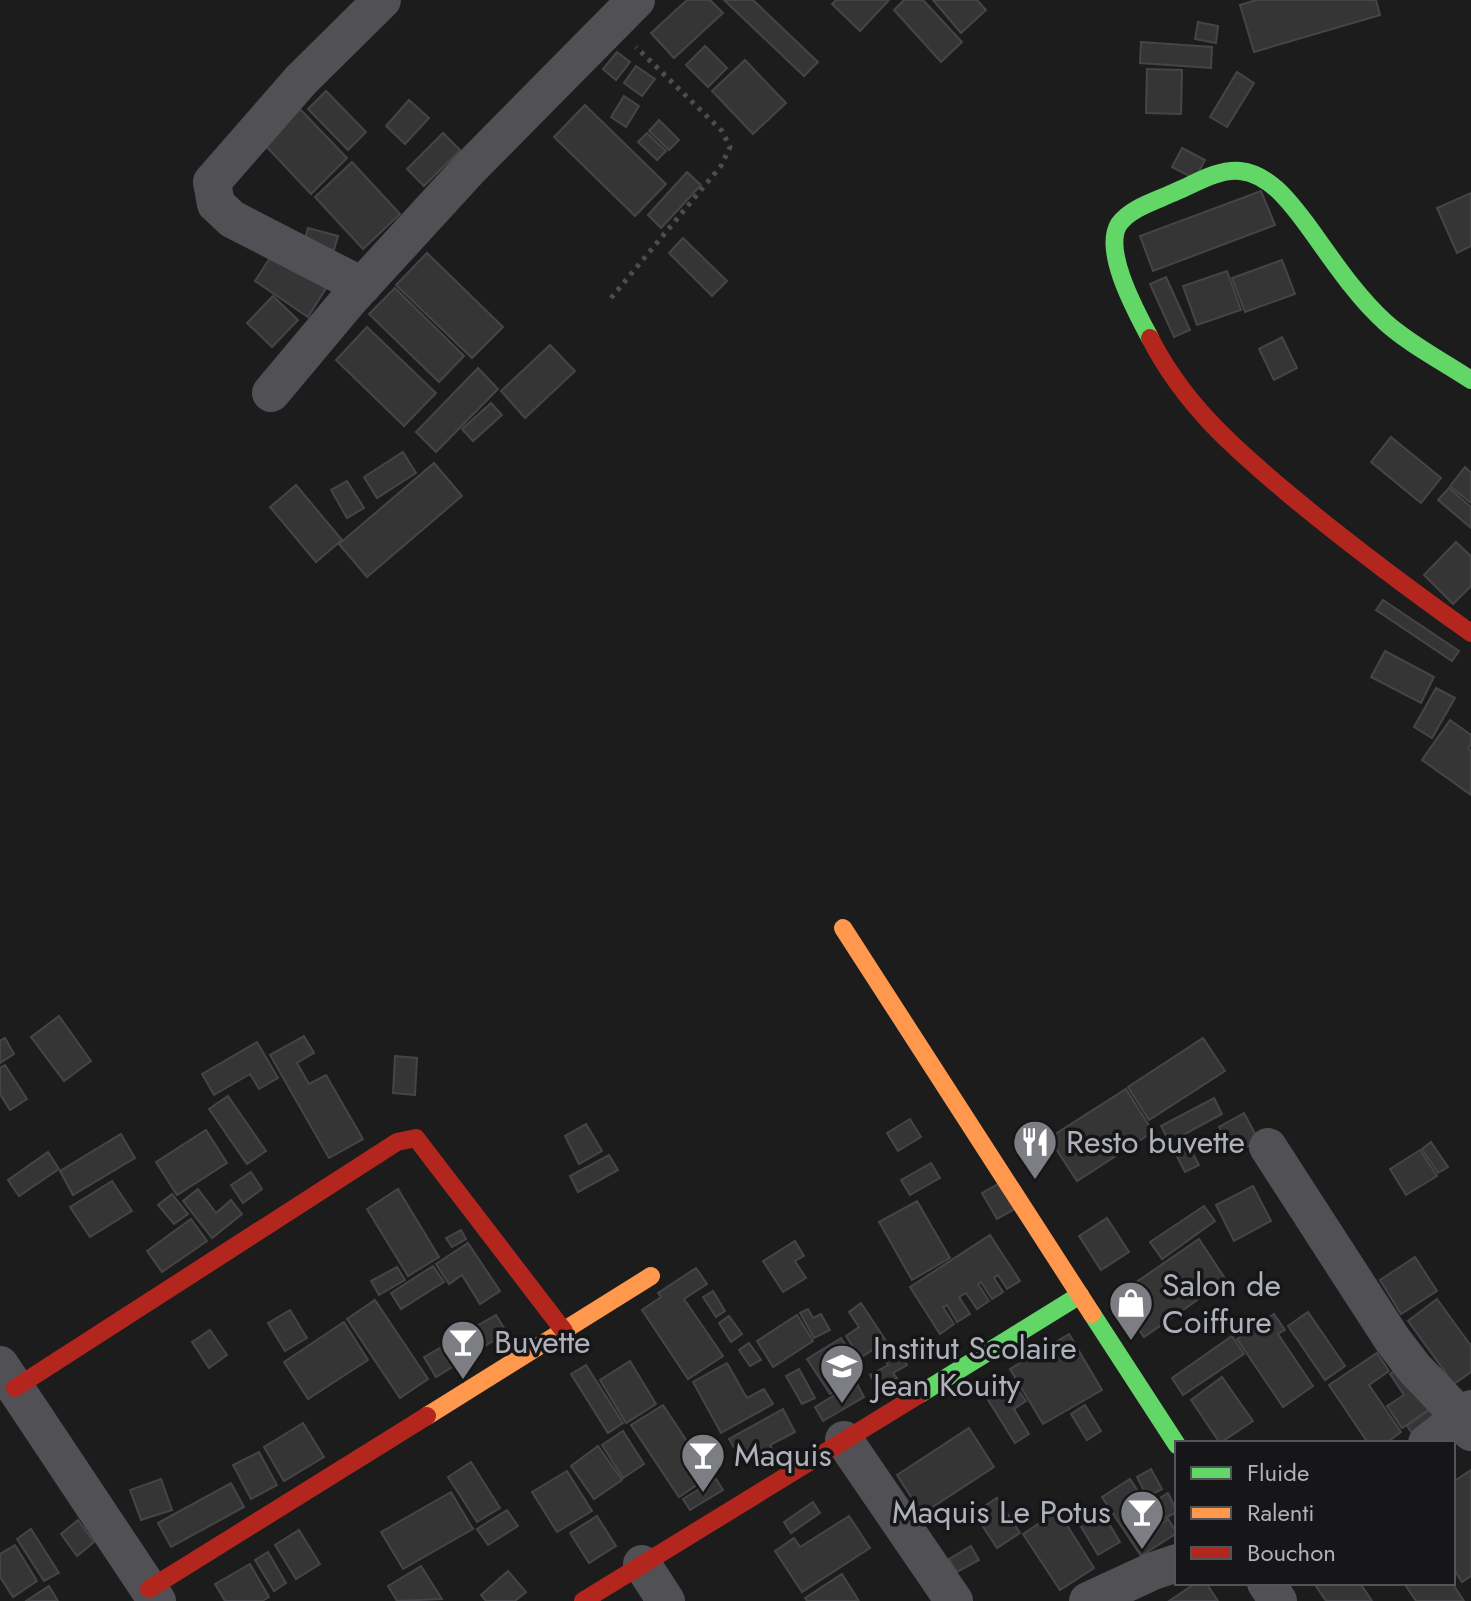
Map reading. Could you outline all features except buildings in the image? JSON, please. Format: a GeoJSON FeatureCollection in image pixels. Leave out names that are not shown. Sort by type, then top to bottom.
{"type":"FeatureCollection","features":[{"type":"Feature","properties":{"kind":"street"},"geometry":{"type":"LineString","coordinates":[[362,286],[232,219],[216,204],[212,182],[301,80],[382,0]]}},
{"type":"Feature","properties":{"kind":"street"},"geometry":{"type":"LineString","coordinates":[[271,393],[362,286],[469,169],[624,12]]}},
{"type":"Feature","properties":{"kind":"street"},"geometry":{"type":"LineString","coordinates":[[1471,380],[1386,323],[1351,284],[1286,197],[1262,178],[1241,171],[1219,173],[1137,209],[1120,223],[1114,237],[1117,263],[1134,307],[1159,356],[1188,397],[1227,442],[1362,555],[1471,633]]}},
{"type":"Feature","properties":{"kind":"street"},"geometry":{"type":"LineString","coordinates":[[843,928],[1175,1442]]}},
{"type":"Feature","properties":{"kind":"street"},"geometry":{"type":"LineString","coordinates":[[564,1331],[416,1138],[397,1142],[8,1377],[153,1595],[651,1276]]}},
{"type":"Feature","properties":{"kind":"street"},"geometry":{"type":"LineString","coordinates":[[1268,1147],[1392,1339],[1414,1368],[1468,1419],[1430,1441]]}},
{"type":"Feature","properties":{"kind":"street"},"geometry":{"type":"LineString","coordinates":[[583,1601],[1080,1295]]}},
{"type":"Feature","properties":{"kind":"street"},"geometry":{"type":"LineString","coordinates":[[844,1440],[954,1601]]}},
{"type":"Feature","properties":{"kind":"street"},"geometry":{"type":"LineString","coordinates":[[642,1564],[666,1601]]}},
{"type":"Feature","properties":{"kind":"street"},"geometry":{"type":"LineString","coordinates":[[1088,1601],[1175,1564]]}},
{"type":"Feature","properties":{"kind":"path"},"geometry":{"type":"LineString","coordinates":[[611,298],[721,166],[730,147],[722,131],[624,12]]}},
{"type":"Feature","properties":{"kind":"traffic: fast"},"geometry":{"type":"LineString","coordinates":[[1150,338],[1118,265],[1115,236],[1119,224],[1138,208],[1199,181],[1215,174],[1240,171],[1260,177],[1285,197],[1353,287],[1385,322],[1471,380]]}},
{"type":"Feature","properties":{"kind":"traffic: fast"},"geometry":{"type":"LineString","coordinates":[[920,1394],[1080,1295]]}},
{"type":"Feature","properties":{"kind":"traffic: fast"},"geometry":{"type":"LineString","coordinates":[[1092,1314],[1175,1442]]}},
{"type":"Feature","properties":{"kind":"traffic: slow"},"geometry":{"type":"LineString","coordinates":[[843,928],[1092,1314]]}},
{"type":"Feature","properties":{"kind":"traffic: slow"},"geometry":{"type":"LineString","coordinates":[[427,1416],[651,1276]]}},
{"type":"Feature","properties":{"kind":"traffic: jam"},"geometry":{"type":"LineString","coordinates":[[1150,338],[1178,384],[1195,405],[1250,461],[1357,549],[1471,633]]}},
{"type":"Feature","properties":{"kind":"traffic: jam"},"geometry":{"type":"LineString","coordinates":[[15,1388],[397,1142],[416,1138],[564,1331]]}},
{"type":"Feature","properties":{"kind":"traffic: jam"},"geometry":{"type":"LineString","coordinates":[[583,1601],[920,1394]]}},
{"type":"Feature","properties":{"kind":"traffic: jam"},"geometry":{"type":"LineString","coordinates":[[149,1589],[427,1416]]}},
{"type":"Feature","properties":{"kind":"place","name":"Resto buvette"},"geometry":{"type":"Point","coordinates":[1035,1181]}},
{"type":"Feature","properties":{"kind":"place","name":"Salon de Coiffure"},"geometry":{"type":"Point","coordinates":[1131,1342]}},
{"type":"Feature","properties":{"kind":"place","name":"Buvette"},"geometry":{"type":"Point","coordinates":[463,1381]}},
{"type":"Feature","properties":{"kind":"place","name":"Institut Scolaire Jean Kouity"},"geometry":{"type":"Point","coordinates":[842,1405]}},
{"type":"Feature","properties":{"kind":"place","name":"Maquis"},"geometry":{"type":"Point","coordinates":[703,1494]}},
{"type":"Feature","properties":{"kind":"place","name":"Maquis Le Potus"},"geometry":{"type":"Point","coordinates":[1142,1551]}}]}
